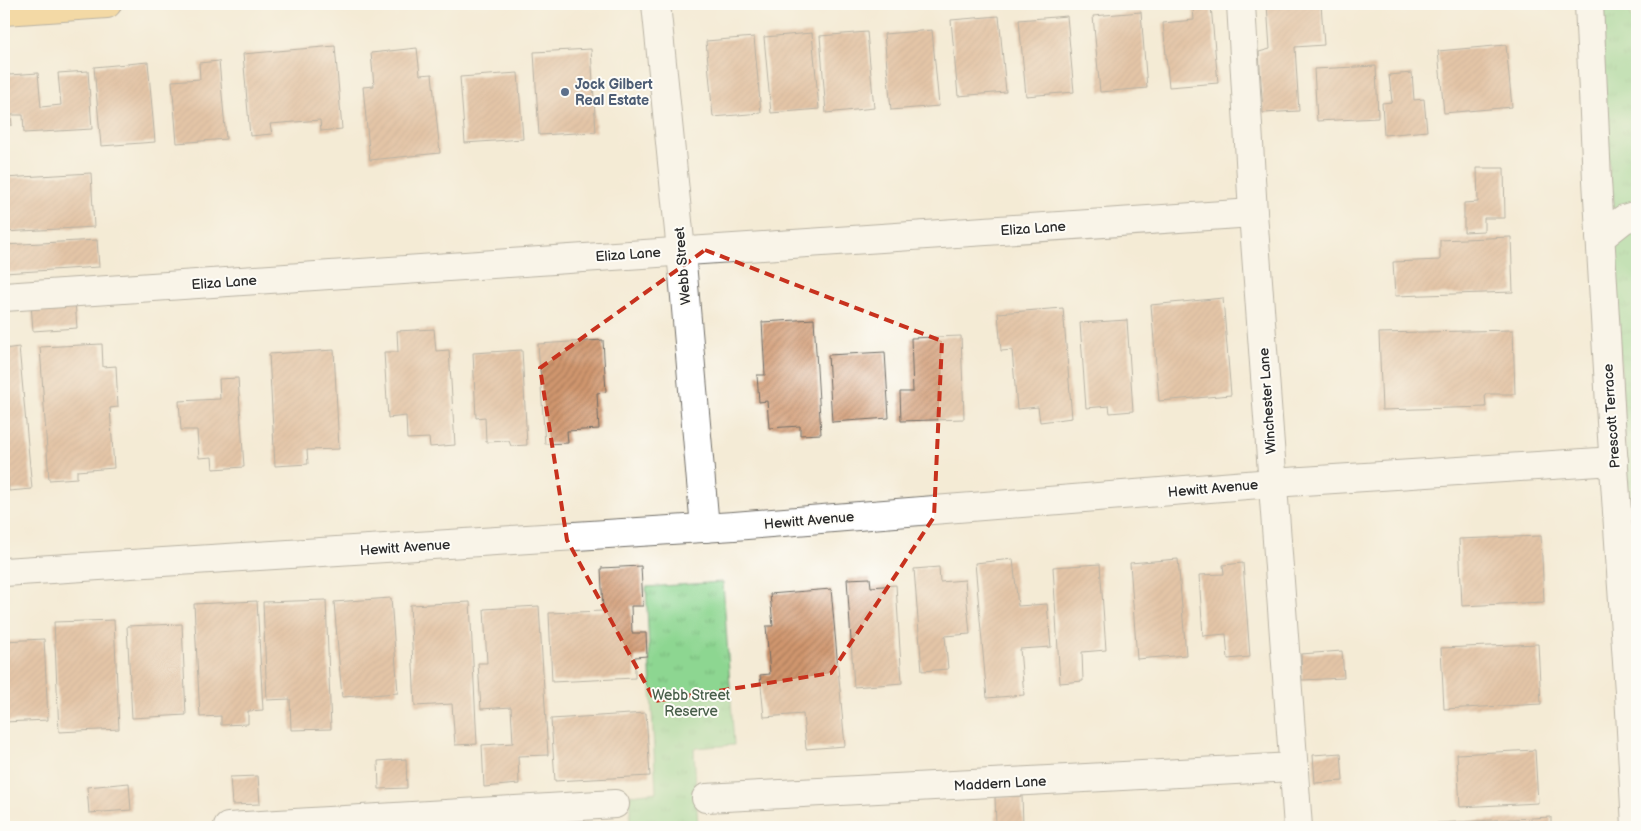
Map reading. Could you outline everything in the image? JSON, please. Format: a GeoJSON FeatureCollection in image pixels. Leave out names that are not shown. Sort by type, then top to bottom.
{"type":"FeatureCollection","features":[{"type":"Feature","properties":{"kind":"main road"},"geometry":{"type":"LineString","coordinates":[[4,11],[107,4]]}},
{"type":"Feature","properties":{"kind":"street","name":"Webb Street"},"geometry":{"type":"LineString","coordinates":[[656,4],[706,528]]}},
{"type":"Feature","properties":{"kind":"street","name":"Winchester Lane"},"geometry":{"type":"LineString","coordinates":[[1241,4],[1253,213],[1298,827]]}},
{"type":"Feature","properties":{"kind":"street","name":"Prescott Terrace"},"geometry":{"type":"LineString","coordinates":[[1589,4],[1600,238],[1614,461],[1633,698],[1636,827]]}},
{"type":"Feature","properties":{"kind":"street","name":"Eliza Lane"},"geometry":{"type":"LineString","coordinates":[[4,297],[1253,213]]}},
{"type":"Feature","properties":{"kind":"street"},"geometry":{"type":"LineString","coordinates":[[1600,238],[1624,219],[1637,215]]}},
{"type":"Feature","properties":{"kind":"street","name":"Hewitt Avenue"},"geometry":{"type":"LineString","coordinates":[[4,572],[706,528],[1272,483],[1614,461]]}},
{"type":"Feature","properties":{"kind":"street","name":"Maddern Lane"},"geometry":{"type":"LineString","coordinates":[[706,798],[1294,767]]}},
{"type":"Feature","properties":{"kind":"street"},"geometry":{"type":"LineString","coordinates":[[228,827],[616,804]]}},
{"type":"Feature","properties":{"kind":"highlighted area"},"geometry":{"type":"Polygon","coordinates":[[[705,250],[942,341],[934,517],[831,673],[655,701],[567,540],[540,368],[705,250]]]}},
{"type":"Feature","properties":{"kind":"green space"},"geometry":{"type":"Polygon","coordinates":[[[1605,4],[1630,4],[1631,19],[1637,19],[1637,202],[1617,209],[1611,206],[1603,50],[1605,4]]]}},
{"type":"Feature","properties":{"kind":"green space"},"geometry":{"type":"Polygon","coordinates":[[[1637,224],[1637,639],[1614,252],[1615,242],[1637,224]]]}},
{"type":"Feature","properties":{"kind":"green space","name":"Webb Street Reserve"},"geometry":{"type":"Polygon","coordinates":[[[723,582],[734,745],[694,748],[698,827],[606,827],[613,823],[630,821],[630,795],[656,792],[646,587],[723,582]]]}},
{"type":"Feature","properties":{"kind":"building"},"geometry":{"type":"Polygon","coordinates":[[[1267,4],[1321,4],[1324,45],[1295,47],[1299,111],[1263,113],[1259,52],[1270,49],[1267,4]]]}},
{"type":"Feature","properties":{"kind":"building"},"geometry":{"type":"Polygon","coordinates":[[[1211,6],[1218,83],[1169,87],[1163,23],[1194,20],[1193,8],[1211,6]]]}},
{"type":"Feature","properties":{"kind":"building"},"geometry":{"type":"Polygon","coordinates":[[[1141,12],[1147,88],[1100,92],[1093,16],[1141,12]]]}},
{"type":"Feature","properties":{"kind":"building"},"geometry":{"type":"Polygon","coordinates":[[[999,16],[1006,92],[958,96],[951,20],[999,16]]]}},
{"type":"Feature","properties":{"kind":"building"},"geometry":{"type":"Polygon","coordinates":[[[1067,16],[1074,92],[1026,96],[1019,20],[1067,16]]]}},
{"type":"Feature","properties":{"kind":"building"},"geometry":{"type":"Polygon","coordinates":[[[932,30],[939,106],[891,110],[884,34],[932,30]]]}},
{"type":"Feature","properties":{"kind":"building"},"geometry":{"type":"Polygon","coordinates":[[[867,32],[874,108],[826,113],[820,36],[867,32]]]}},
{"type":"Feature","properties":{"kind":"building"},"geometry":{"type":"Polygon","coordinates":[[[812,33],[819,109],[771,113],[764,37],[812,33]]]}},
{"type":"Feature","properties":{"kind":"building"},"geometry":{"type":"Polygon","coordinates":[[[754,37],[761,113],[713,117],[706,41],[754,37]]]}},
{"type":"Feature","properties":{"kind":"building"},"geometry":{"type":"Polygon","coordinates":[[[1506,45],[1512,107],[1444,113],[1438,51],[1506,45]]]}},
{"type":"Feature","properties":{"kind":"building"},"geometry":{"type":"Polygon","coordinates":[[[335,46],[342,129],[321,131],[320,120],[270,124],[272,134],[250,136],[243,54],[335,46]]]}},
{"type":"Feature","properties":{"kind":"building"},"geometry":{"type":"Polygon","coordinates":[[[417,48],[420,75],[432,74],[440,153],[370,160],[363,87],[374,86],[371,53],[417,48]]]}},
{"type":"Feature","properties":{"kind":"building","name":"Jock Gilbert Real Estate"},"geometry":{"type":"Polygon","coordinates":[[[591,49],[596,132],[539,135],[534,52],[591,49]]]}},
{"type":"Feature","properties":{"kind":"building"},"geometry":{"type":"Polygon","coordinates":[[[219,61],[226,139],[177,143],[172,81],[200,79],[199,63],[219,61]]]}},
{"type":"Feature","properties":{"kind":"building"},"geometry":{"type":"Polygon","coordinates":[[[148,62],[155,142],[101,146],[94,67],[148,62]]]}},
{"type":"Feature","properties":{"kind":"building"},"geometry":{"type":"Polygon","coordinates":[[[1376,66],[1378,118],[1317,121],[1314,69],[1376,66]]]}},
{"type":"Feature","properties":{"kind":"building"},"geometry":{"type":"Polygon","coordinates":[[[4,68],[8,68],[9,75],[38,73],[41,107],[61,105],[58,73],[88,71],[92,129],[24,133],[23,115],[11,115],[12,125],[4,126],[4,68]]]}},
{"type":"Feature","properties":{"kind":"building"},"geometry":{"type":"Polygon","coordinates":[[[518,73],[523,139],[465,143],[460,77],[518,73]]]}},
{"type":"Feature","properties":{"kind":"building"},"geometry":{"type":"Polygon","coordinates":[[[1412,73],[1414,100],[1424,99],[1427,131],[1384,135],[1382,103],[1392,102],[1389,75],[1412,73]]]}},
{"type":"Feature","properties":{"kind":"building"},"geometry":{"type":"Polygon","coordinates":[[[1477,168],[1504,168],[1505,218],[1484,218],[1484,231],[1464,232],[1464,203],[1478,202],[1477,168]]]}},
{"type":"Feature","properties":{"kind":"building"},"geometry":{"type":"Polygon","coordinates":[[[91,173],[94,227],[4,232],[4,178],[91,173]]]}},
{"type":"Feature","properties":{"kind":"building"},"geometry":{"type":"Polygon","coordinates":[[[1511,237],[1513,292],[1395,296],[1393,262],[1440,260],[1440,240],[1511,237]]]}},
{"type":"Feature","properties":{"kind":"building"},"geometry":{"type":"Polygon","coordinates":[[[97,240],[99,267],[4,273],[4,245],[97,240]]]}},
{"type":"Feature","properties":{"kind":"building"},"geometry":{"type":"Polygon","coordinates":[[[1223,298],[1231,395],[1159,401],[1151,305],[1223,298]]]}},
{"type":"Feature","properties":{"kind":"building"},"geometry":{"type":"Polygon","coordinates":[[[75,301],[77,328],[33,331],[31,303],[75,301]]]}},
{"type":"Feature","properties":{"kind":"building"},"geometry":{"type":"Polygon","coordinates":[[[1063,308],[1072,418],[1040,422],[1038,407],[1017,409],[1012,350],[1001,351],[998,313],[1063,308]]]}},
{"type":"Feature","properties":{"kind":"building"},"geometry":{"type":"Polygon","coordinates":[[[814,319],[821,434],[800,435],[800,426],[769,428],[767,401],[759,402],[757,375],[765,375],[762,322],[814,319]]]}},
{"type":"Feature","properties":{"kind":"building"},"geometry":{"type":"Polygon","coordinates":[[[1127,320],[1133,411],[1110,413],[1109,406],[1086,408],[1080,323],[1127,320]]]}},
{"type":"Feature","properties":{"kind":"building"},"geometry":{"type":"Polygon","coordinates":[[[434,329],[436,351],[449,350],[455,445],[430,447],[429,438],[407,439],[406,416],[388,418],[384,352],[398,352],[397,331],[434,329]]]}},
{"type":"Feature","properties":{"kind":"building"},"geometry":{"type":"Polygon","coordinates":[[[1513,330],[1515,394],[1485,394],[1486,407],[1382,410],[1379,333],[1513,330]]]}},
{"type":"Feature","properties":{"kind":"building"},"geometry":{"type":"Polygon","coordinates":[[[961,336],[964,419],[901,421],[900,392],[913,392],[911,338],[961,336]]]}},
{"type":"Feature","properties":{"kind":"building"},"geometry":{"type":"Polygon","coordinates":[[[603,340],[606,392],[597,393],[599,429],[567,431],[568,443],[545,444],[538,344],[603,340]]]}},
{"type":"Feature","properties":{"kind":"building"},"geometry":{"type":"Polygon","coordinates":[[[102,344],[103,367],[116,366],[118,407],[110,408],[114,468],[77,471],[77,478],[49,480],[40,347],[102,344]]]}},
{"type":"Feature","properties":{"kind":"building"},"geometry":{"type":"Polygon","coordinates":[[[19,347],[32,489],[9,491],[4,433],[4,349],[19,347]]]}},
{"type":"Feature","properties":{"kind":"building"},"geometry":{"type":"Polygon","coordinates":[[[334,350],[339,449],[307,450],[308,464],[275,466],[269,354],[334,350]]]}},
{"type":"Feature","properties":{"kind":"building"},"geometry":{"type":"Polygon","coordinates":[[[522,350],[527,445],[511,446],[509,441],[486,442],[485,417],[476,418],[473,353],[522,350]]]}},
{"type":"Feature","properties":{"kind":"building"},"geometry":{"type":"Polygon","coordinates":[[[885,352],[889,418],[832,422],[828,355],[885,352]]]}},
{"type":"Feature","properties":{"kind":"building"},"geometry":{"type":"Polygon","coordinates":[[[238,378],[244,467],[213,469],[212,457],[199,458],[197,430],[181,430],[179,401],[220,399],[219,379],[238,378]]]}},
{"type":"Feature","properties":{"kind":"building"},"geometry":{"type":"Polygon","coordinates":[[[1541,536],[1544,602],[1462,606],[1459,539],[1541,536]]]}},
{"type":"Feature","properties":{"kind":"building"},"geometry":{"type":"Polygon","coordinates":[[[1013,559],[1018,606],[1047,604],[1051,647],[1020,649],[1024,695],[987,698],[975,563],[1013,559]]]}},
{"type":"Feature","properties":{"kind":"building"},"geometry":{"type":"Polygon","coordinates":[[[1178,559],[1186,655],[1137,659],[1130,563],[1178,559]]]}},
{"type":"Feature","properties":{"kind":"building"},"geometry":{"type":"Polygon","coordinates":[[[1243,563],[1250,657],[1228,659],[1226,634],[1203,636],[1199,575],[1224,574],[1223,565],[1243,563]]]}},
{"type":"Feature","properties":{"kind":"building"},"geometry":{"type":"Polygon","coordinates":[[[1100,564],[1106,650],[1082,652],[1083,681],[1060,683],[1053,567],[1100,564]]]}},
{"type":"Feature","properties":{"kind":"building"},"geometry":{"type":"Polygon","coordinates":[[[641,566],[643,606],[631,606],[632,633],[646,633],[647,656],[635,657],[635,678],[552,682],[549,613],[603,611],[601,568],[641,566]]]}},
{"type":"Feature","properties":{"kind":"building"},"geometry":{"type":"Polygon","coordinates":[[[939,567],[940,582],[965,580],[970,634],[945,636],[948,669],[922,671],[914,569],[939,567]]]}},
{"type":"Feature","properties":{"kind":"building"},"geometry":{"type":"Polygon","coordinates":[[[870,578],[871,587],[896,585],[902,683],[854,687],[847,579],[870,578]]]}},
{"type":"Feature","properties":{"kind":"building"},"geometry":{"type":"Polygon","coordinates":[[[831,589],[845,746],[806,749],[803,714],[764,717],[760,675],[770,674],[766,626],[773,626],[770,594],[831,589]]]}},
{"type":"Feature","properties":{"kind":"building"},"geometry":{"type":"Polygon","coordinates":[[[391,598],[398,693],[342,697],[334,602],[391,598]]]}},
{"type":"Feature","properties":{"kind":"building"},"geometry":{"type":"Polygon","coordinates":[[[326,600],[331,729],[291,730],[290,699],[267,700],[263,602],[326,600]]]}},
{"type":"Feature","properties":{"kind":"building"},"geometry":{"type":"Polygon","coordinates":[[[257,601],[263,710],[248,711],[248,724],[221,725],[221,716],[200,717],[194,604],[257,601]]]}},
{"type":"Feature","properties":{"kind":"building"},"geometry":{"type":"Polygon","coordinates":[[[470,602],[477,744],[455,745],[452,704],[415,706],[410,605],[470,602]]]}},
{"type":"Feature","properties":{"kind":"building"},"geometry":{"type":"Polygon","coordinates":[[[539,606],[548,755],[518,756],[519,784],[484,787],[482,745],[513,743],[511,707],[481,709],[478,663],[487,663],[484,609],[539,606]]]}},
{"type":"Feature","properties":{"kind":"building"},"geometry":{"type":"Polygon","coordinates":[[[114,620],[119,729],[59,732],[54,622],[114,620]]]}},
{"type":"Feature","properties":{"kind":"building"},"geometry":{"type":"Polygon","coordinates":[[[182,624],[186,715],[132,718],[127,626],[182,624]]]}},
{"type":"Feature","properties":{"kind":"building"},"geometry":{"type":"Polygon","coordinates":[[[44,639],[48,720],[4,722],[4,641],[44,639]]]}},
{"type":"Feature","properties":{"kind":"building"},"geometry":{"type":"Polygon","coordinates":[[[1538,644],[1541,704],[1444,709],[1441,648],[1538,644]]]}},
{"type":"Feature","properties":{"kind":"building"},"geometry":{"type":"Polygon","coordinates":[[[1342,651],[1344,678],[1302,680],[1301,654],[1342,651]]]}},
{"type":"Feature","properties":{"kind":"building"},"geometry":{"type":"Polygon","coordinates":[[[646,713],[650,776],[555,781],[551,719],[646,713]]]}},
{"type":"Feature","properties":{"kind":"building"},"geometry":{"type":"Polygon","coordinates":[[[1535,750],[1538,803],[1460,807],[1457,754],[1535,750]]]}},
{"type":"Feature","properties":{"kind":"building"},"geometry":{"type":"Polygon","coordinates":[[[1341,753],[1343,781],[1315,783],[1313,755],[1341,753]]]}},
{"type":"Feature","properties":{"kind":"building"},"geometry":{"type":"Polygon","coordinates":[[[406,759],[407,788],[379,789],[378,761],[406,759]]]}},
{"type":"Feature","properties":{"kind":"building"},"geometry":{"type":"Polygon","coordinates":[[[258,776],[260,804],[232,805],[230,777],[258,776]]]}},
{"type":"Feature","properties":{"kind":"building"},"geometry":{"type":"Polygon","coordinates":[[[129,783],[131,810],[89,813],[87,787],[129,783]]]}},
{"type":"Feature","properties":{"kind":"building"},"geometry":{"type":"Polygon","coordinates":[[[1022,796],[1023,824],[996,825],[995,797],[1022,796]]]}},
{"type":"Feature","properties":{"kind":"building"},"geometry":{"type":"Polygon","coordinates":[[[1551,817],[1551,827],[1437,827],[1437,823],[1551,817]]]}},
{"type":"Feature","properties":{"kind":"place","name":"Jock Gilbert Real Estate"},"geometry":{"type":"Point","coordinates":[565,92]}}]}
